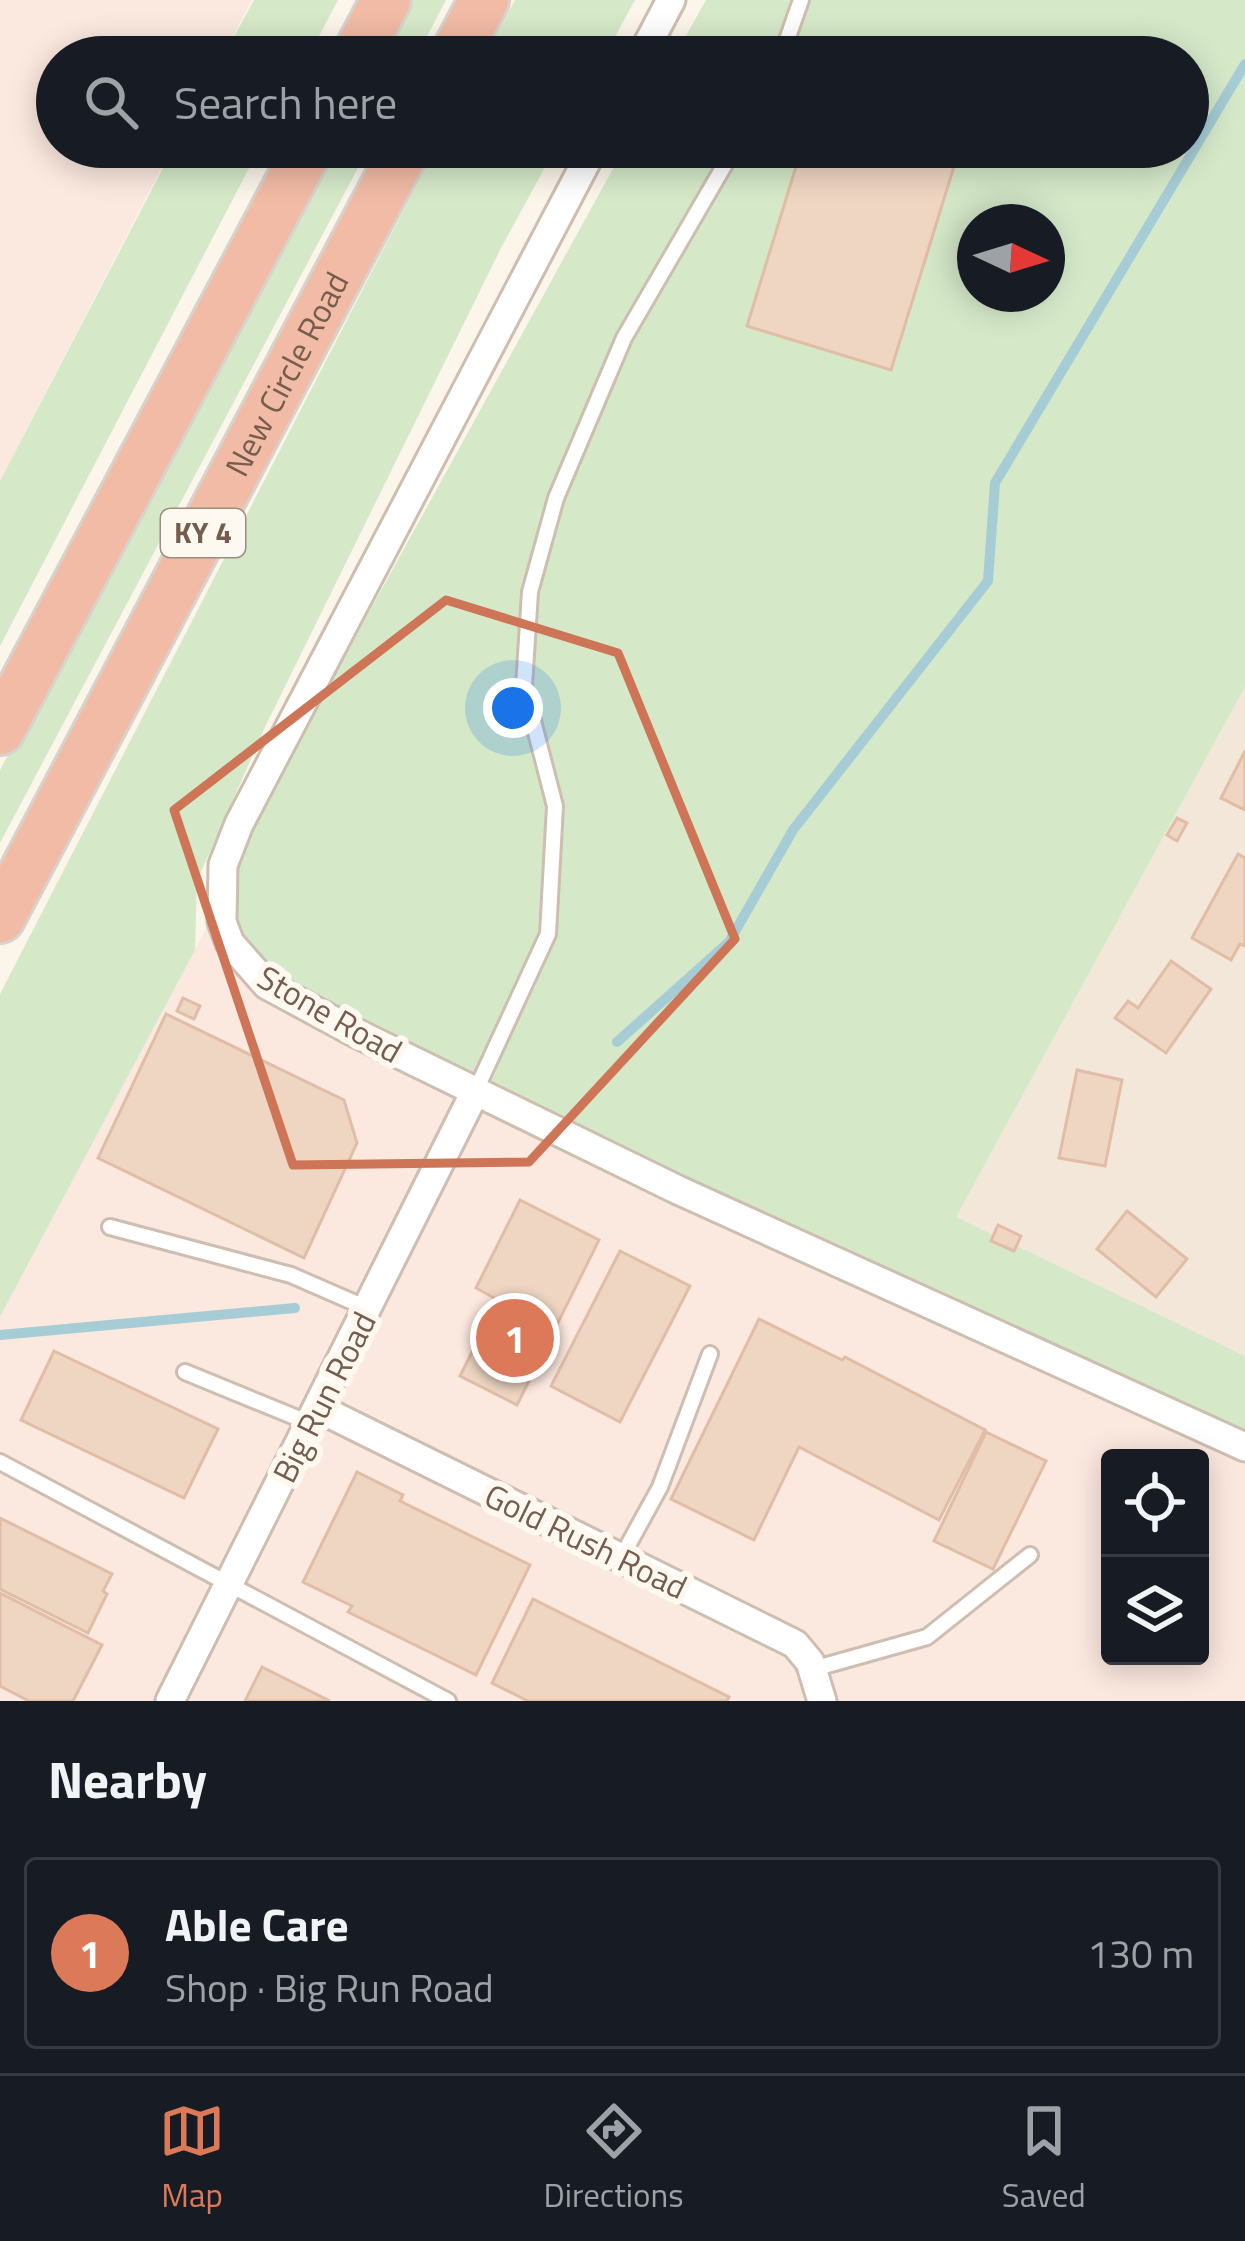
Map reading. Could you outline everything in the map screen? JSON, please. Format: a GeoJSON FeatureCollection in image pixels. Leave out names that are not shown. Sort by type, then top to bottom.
{"type":"FeatureCollection","features":[{"type":"Feature","properties":{"kind":"highway"},"geometry":{"type":"LineString","coordinates":[[367,36],[386,0]]}},
{"type":"Feature","properties":{"kind":"highway"},"geometry":{"type":"LineString","coordinates":[[465,36],[484,0]]}},
{"type":"Feature","properties":{"kind":"highway","name":"KY 4"},"geometry":{"type":"LineString","coordinates":[[0,730],[298,168]]}},
{"type":"Feature","properties":{"kind":"highway","name":"New Circle Road"},"geometry":{"type":"LineString","coordinates":[[0,918],[395,168]]}},
{"type":"Feature","properties":{"kind":"street"},"geometry":{"type":"LineString","coordinates":[[652,36],[671,0]]}},
{"type":"Feature","properties":{"kind":"street","name":"Stone Road"},"geometry":{"type":"LineString","coordinates":[[583,168],[238,824],[220,883],[222,922],[230,943],[267,985],[475,1092],[1245,1447]]}},
{"type":"Feature","properties":{"kind":"street","name":"Big Run Road"},"geometry":{"type":"LineString","coordinates":[[170,1701],[475,1092]]}},
{"type":"Feature","properties":{"kind":"street","name":"Gold Rush Road"},"geometry":{"type":"LineString","coordinates":[[316,1416],[795,1644],[813,1669]]}},
{"type":"Feature","properties":{"kind":"street"},"geometry":{"type":"LineString","coordinates":[[813,1669],[822,1701]]}},
{"type":"Feature","properties":{"kind":"lane"},"geometry":{"type":"LineString","coordinates":[[788,36],[801,0]]}},
{"type":"Feature","properties":{"kind":"lane"},"geometry":{"type":"LineString","coordinates":[[475,1092],[548,934],[555,806],[524,686],[530,592],[556,498],[624,338],[723,168]]}},
{"type":"Feature","properties":{"kind":"lane"},"geometry":{"type":"LineString","coordinates":[[110,1227],[290,1275],[369,1309]]}},
{"type":"Feature","properties":{"kind":"lane"},"geometry":{"type":"LineString","coordinates":[[621,1558],[660,1487],[710,1354]]}},
{"type":"Feature","properties":{"kind":"lane"},"geometry":{"type":"LineString","coordinates":[[185,1372],[316,1416]]}},
{"type":"Feature","properties":{"kind":"lane"},"geometry":{"type":"LineString","coordinates":[[0,1462],[448,1701]]}},
{"type":"Feature","properties":{"kind":"lane"},"geometry":{"type":"LineString","coordinates":[[813,1669],[927,1637],[1030,1555]]}},
{"type":"Feature","properties":{"kind":"highlighted area"},"geometry":{"type":"Polygon","coordinates":[[[446,600],[618,653],[735,939],[529,1162],[293,1165],[174,810],[446,600]]]}},
{"type":"Feature","properties":{"kind":"shaded area"},"geometry":{"type":"Polygon","coordinates":[[[0,0],[252,0],[232,36],[36,36],[36,168],[161,168],[0,481],[0,0]]]}},
{"type":"Feature","properties":{"kind":"shaded area"},"geometry":{"type":"Polygon","coordinates":[[[1245,687],[1245,1356],[955,1218],[1245,687]]]}},
{"type":"Feature","properties":{"kind":"shaded area"},"geometry":{"type":"Polygon","coordinates":[[[219,904],[1245,1449],[1245,1701],[0,1701],[0,1317],[219,904]]]}},
{"type":"Feature","properties":{"kind":"green space"},"geometry":{"type":"Polygon","coordinates":[[[254,0],[338,0],[319,36],[234,36],[254,0]]]}},
{"type":"Feature","properties":{"kind":"green space"},"geometry":{"type":"Polygon","coordinates":[[[407,0],[446,0],[427,36],[387,36],[407,0]]]}},
{"type":"Feature","properties":{"kind":"green space"},"geometry":{"type":"Polygon","coordinates":[[[515,0],[635,0],[615,36],[495,36],[515,0]]]}},
{"type":"Feature","properties":{"kind":"green space"},"geometry":{"type":"Polygon","coordinates":[[[706,0],[1245,0],[1245,687],[956,1217],[1245,1356],[1245,1454],[354,1032],[230,943],[220,883],[613,168],[1209,168],[1209,36],[686,36],[706,0]]]}},
{"type":"Feature","properties":{"kind":"green space"},"geometry":{"type":"Polygon","coordinates":[[[163,168],[249,168],[0,646],[0,481],[163,168]]]}},
{"type":"Feature","properties":{"kind":"green space"},"geometry":{"type":"Polygon","coordinates":[[[318,168],[358,168],[0,843],[0,770],[318,168]]]}},
{"type":"Feature","properties":{"kind":"green space"},"geometry":{"type":"Polygon","coordinates":[[[425,168],[545,168],[266,725],[197,881],[195,950],[0,1317],[0,994],[425,168]]]}},
{"type":"Feature","properties":{"kind":"building"},"geometry":{"type":"Polygon","coordinates":[[[796,168],[954,168],[891,370],[747,326],[796,168]]]}},
{"type":"Feature","properties":{"kind":"building"},"geometry":{"type":"Polygon","coordinates":[[[1245,751],[1245,810],[1221,798],[1245,751]]]}},
{"type":"Feature","properties":{"kind":"building"},"geometry":{"type":"Polygon","coordinates":[[[1177,818],[1187,823],[1177,841],[1167,835],[1177,818]]]}},
{"type":"Feature","properties":{"kind":"building"},"geometry":{"type":"Polygon","coordinates":[[[1238,854],[1245,858],[1245,946],[1240,944],[1231,960],[1192,938],[1238,854]]]}},
{"type":"Feature","properties":{"kind":"building"},"geometry":{"type":"Polygon","coordinates":[[[1171,961],[1211,989],[1166,1053],[1115,1018],[1128,1001],[1138,1008],[1171,961]]]}},
{"type":"Feature","properties":{"kind":"building"},"geometry":{"type":"Polygon","coordinates":[[[183,998],[200,1006],[194,1019],[177,1011],[183,998]]]}},
{"type":"Feature","properties":{"kind":"building"},"geometry":{"type":"Polygon","coordinates":[[[166,1014],[344,1100],[357,1143],[304,1258],[98,1158],[166,1014]]]}},
{"type":"Feature","properties":{"kind":"building"},"geometry":{"type":"Polygon","coordinates":[[[1077,1070],[1122,1080],[1105,1166],[1059,1158],[1077,1070]]]}},
{"type":"Feature","properties":{"kind":"building"},"geometry":{"type":"Polygon","coordinates":[[[520,1200],[599,1240],[517,1405],[460,1376],[498,1300],[476,1288],[520,1200]]]}},
{"type":"Feature","properties":{"kind":"building"},"geometry":{"type":"Polygon","coordinates":[[[1127,1211],[1187,1259],[1156,1297],[1097,1249],[1127,1211]]]}},
{"type":"Feature","properties":{"kind":"building"},"geometry":{"type":"Polygon","coordinates":[[[998,1225],[1021,1236],[1014,1251],[991,1241],[998,1225]]]}},
{"type":"Feature","properties":{"kind":"building"},"geometry":{"type":"Polygon","coordinates":[[[620,1251],[690,1286],[620,1422],[551,1386],[620,1251]]]}},
{"type":"Feature","properties":{"kind":"building"},"geometry":{"type":"Polygon","coordinates":[[[759,1319],[842,1360],[845,1357],[985,1430],[939,1520],[799,1447],[754,1540],[671,1499],[759,1319]]]}},
{"type":"Feature","properties":{"kind":"building"},"geometry":{"type":"Polygon","coordinates":[[[54,1351],[218,1429],[184,1498],[21,1420],[54,1351]]]}},
{"type":"Feature","properties":{"kind":"building"},"geometry":{"type":"Polygon","coordinates":[[[986,1432],[1046,1461],[993,1569],[934,1541],[986,1432]]]}},
{"type":"Feature","properties":{"kind":"building"},"geometry":{"type":"Polygon","coordinates":[[[357,1472],[403,1495],[400,1501],[530,1565],[476,1675],[348,1612],[352,1606],[303,1582],[357,1472]]]}},
{"type":"Feature","properties":{"kind":"building"},"geometry":{"type":"Polygon","coordinates":[[[0,1518],[112,1574],[88,1633],[0,1589],[0,1518]]]}},
{"type":"Feature","properties":{"kind":"building"},"geometry":{"type":"Polygon","coordinates":[[[0,1593],[102,1645],[73,1701],[29,1701],[0,1686],[0,1593]]]}},
{"type":"Feature","properties":{"kind":"building"},"geometry":{"type":"Polygon","coordinates":[[[533,1599],[729,1697],[727,1701],[528,1701],[492,1683],[533,1599]]]}},
{"type":"Feature","properties":{"kind":"building"},"geometry":{"type":"Polygon","coordinates":[[[262,1667],[330,1701],[245,1701],[262,1667]]]}},
{"type":"Feature","properties":{"kind":"waterway"},"geometry":{"type":"LineString","coordinates":[[1209,124],[1245,64]]}},
{"type":"Feature","properties":{"kind":"waterway"},"geometry":{"type":"LineString","coordinates":[[617,1042],[729,942],[793,830],[988,581],[995,483],[1183,168]]}},
{"type":"Feature","properties":{"kind":"waterway"},"geometry":{"type":"LineString","coordinates":[[0,1335],[295,1308]]}},
{"type":"Feature","properties":{"kind":"place","name":"Able Care"},"geometry":{"type":"Point","coordinates":[515,1338]}}]}
